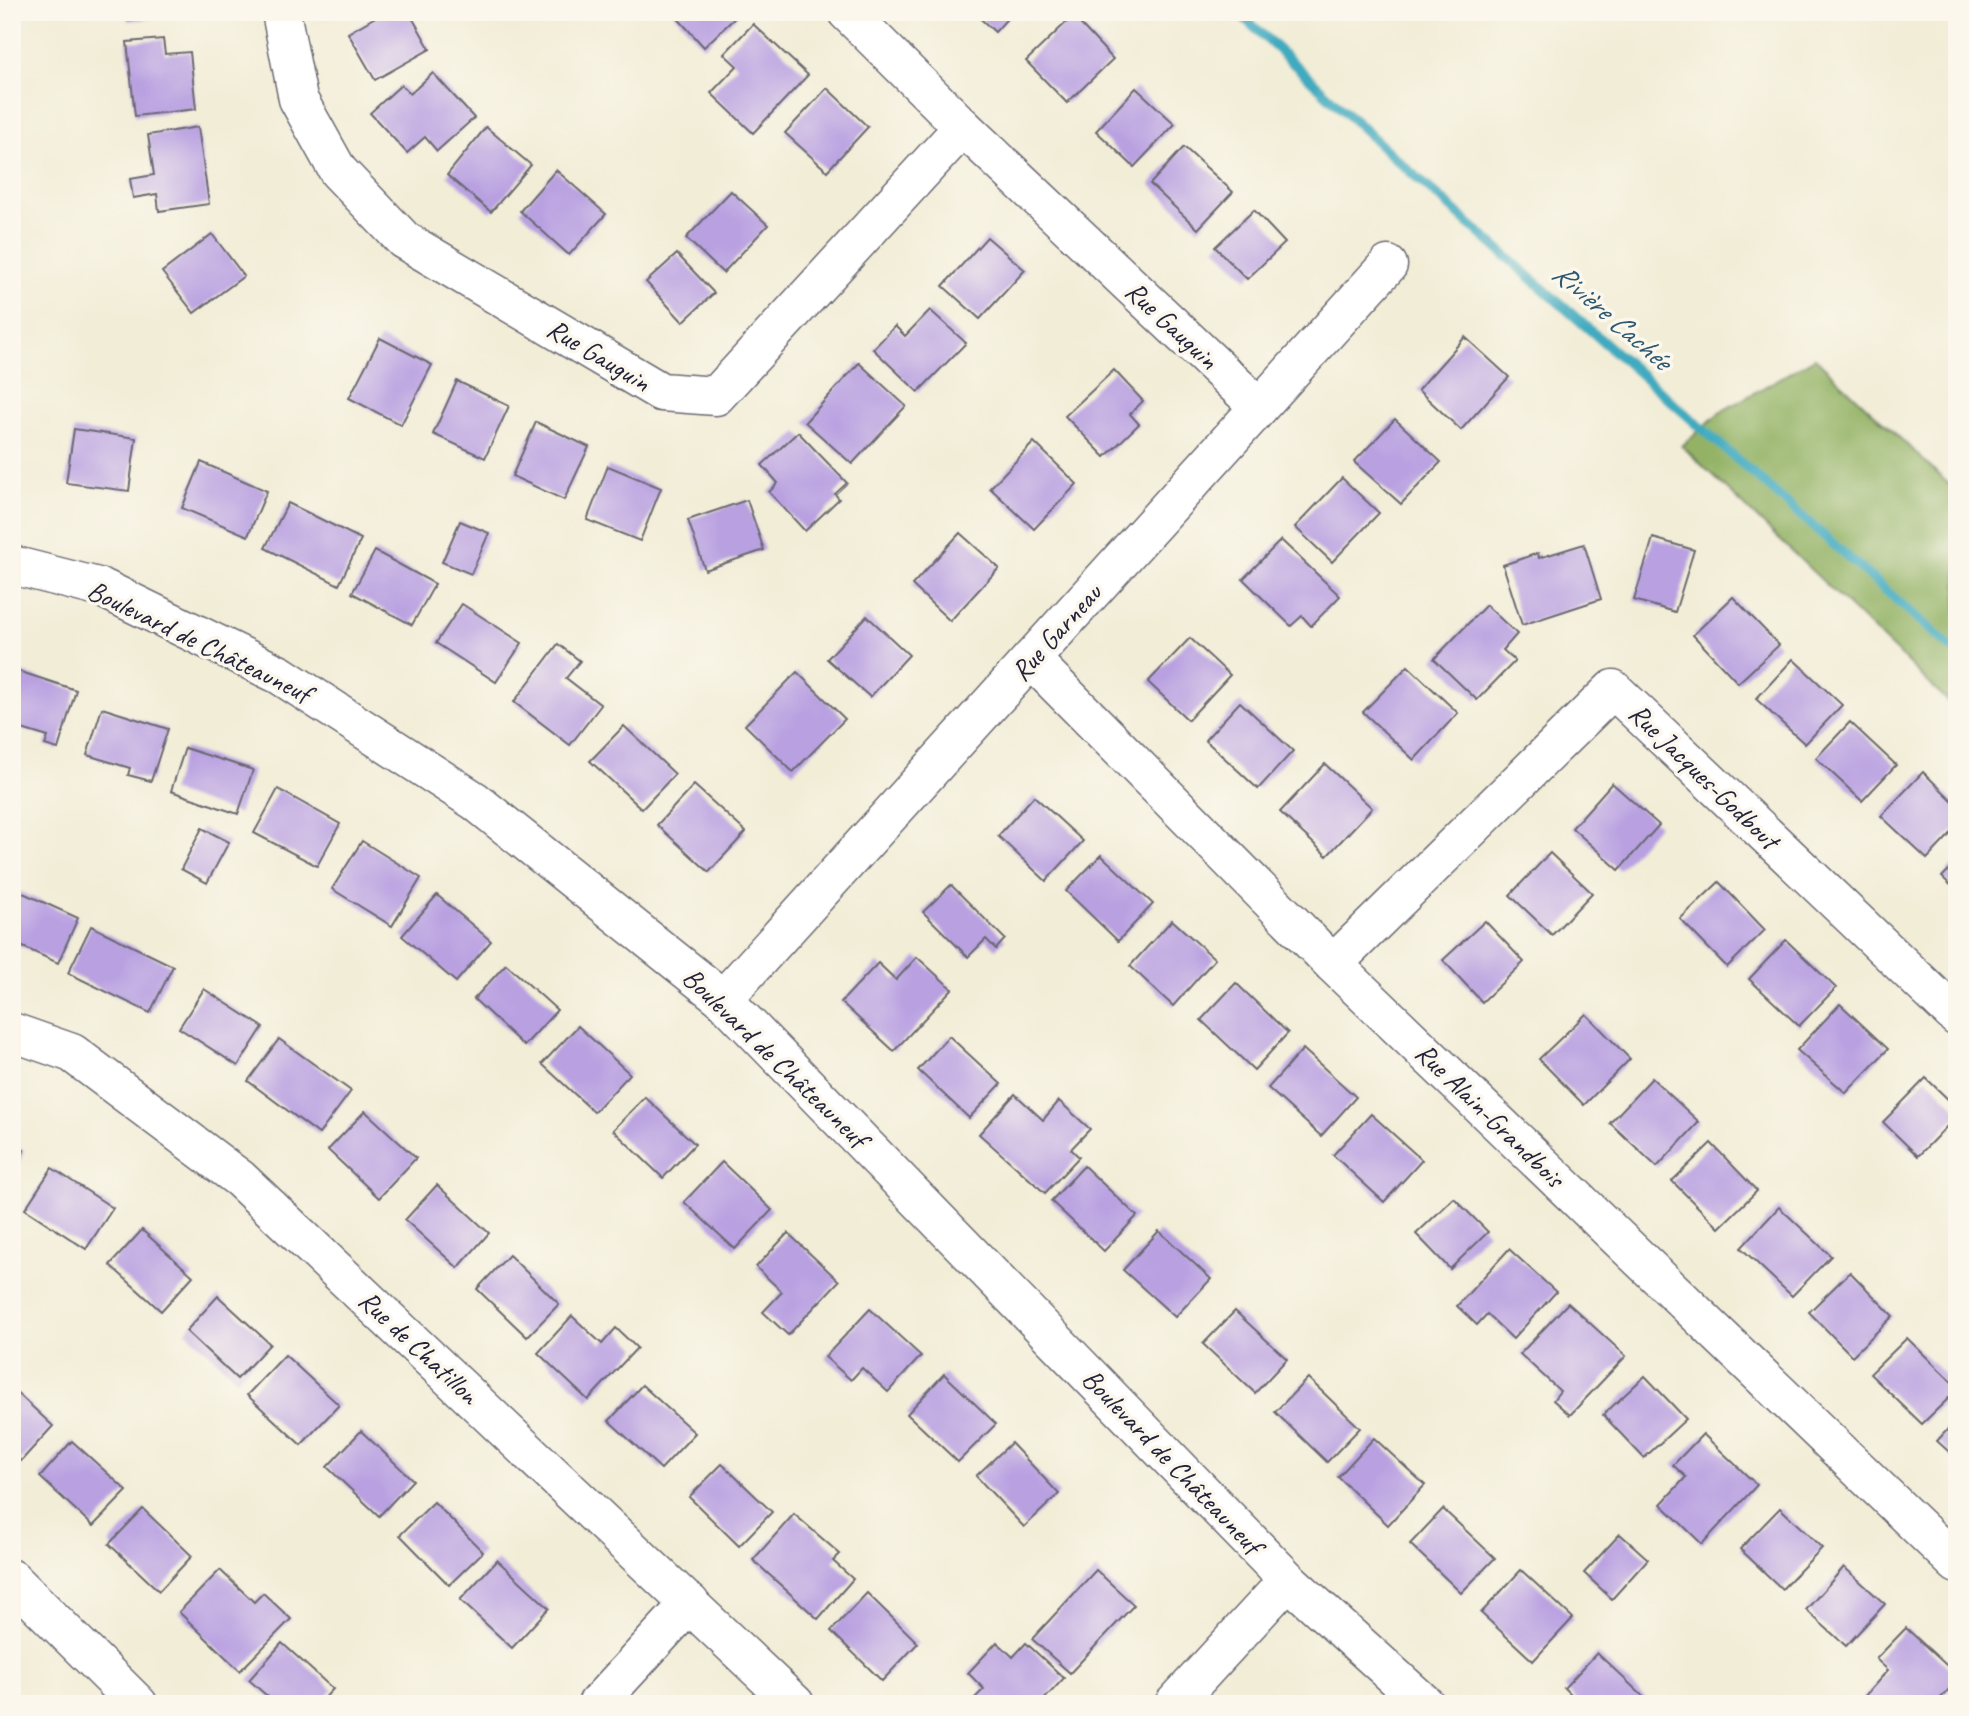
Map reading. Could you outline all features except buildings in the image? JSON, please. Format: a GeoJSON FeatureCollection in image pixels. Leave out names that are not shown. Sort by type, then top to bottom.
{"type":"FeatureCollection","features":[{"type":"Feature","properties":{"kind":"street","name":"Rue Gauguin"},"geometry":{"type":"LineString","coordinates":[[281,12],[298,99],[338,171],[404,240],[661,392],[716,396],[963,127]]}},
{"type":"Feature","properties":{"kind":"street","name":"Rue Gauguin"},"geometry":{"type":"LineString","coordinates":[[847,12],[963,127],[1259,407]]}},
{"type":"Feature","properties":{"kind":"street","name":"Rue Garneau"},"geometry":{"type":"LineString","coordinates":[[723,999],[1388,265]]}},
{"type":"Feature","properties":{"kind":"street","name":"Boulevard de Châteauneuf"},"geometry":{"type":"LineString","coordinates":[[12,565],[102,588],[280,675],[475,801],[723,999],[1289,1580],[1424,1704]]}},
{"type":"Feature","properties":{"kind":"street","name":"Rue Alain-Grandbois"},"geometry":{"type":"LineString","coordinates":[[1031,659],[1333,964],[1957,1564]]}},
{"type":"Feature","properties":{"kind":"street","name":"Rue Jacques-Godbout"},"geometry":{"type":"LineString","coordinates":[[1333,964],[1613,689],[1957,1017]]}},
{"type":"Feature","properties":{"kind":"street","name":"Rue de Chatillon"},"geometry":{"type":"LineString","coordinates":[[12,1032],[72,1053],[240,1180],[795,1704]]}},
{"type":"Feature","properties":{"kind":"street"},"geometry":{"type":"LineString","coordinates":[[12,1579],[138,1704]]}},
{"type":"Feature","properties":{"kind":"street"},"geometry":{"type":"LineString","coordinates":[[1174,1704],[1289,1580]]}},
{"type":"Feature","properties":{"kind":"street"},"geometry":{"type":"LineString","coordinates":[[597,1704],[690,1603]]}},
{"type":"Feature","properties":{"kind":"green space"},"geometry":{"type":"Polygon","coordinates":[[[1815,358],[1957,492],[1957,710],[1682,446],[1719,413],[1815,358]]]}},
{"type":"Feature","properties":{"kind":"waterway","name":"Rivière Cachée"},"geometry":{"type":"LineString","coordinates":[[1238,12],[1398,161],[1957,653]]}}]}
